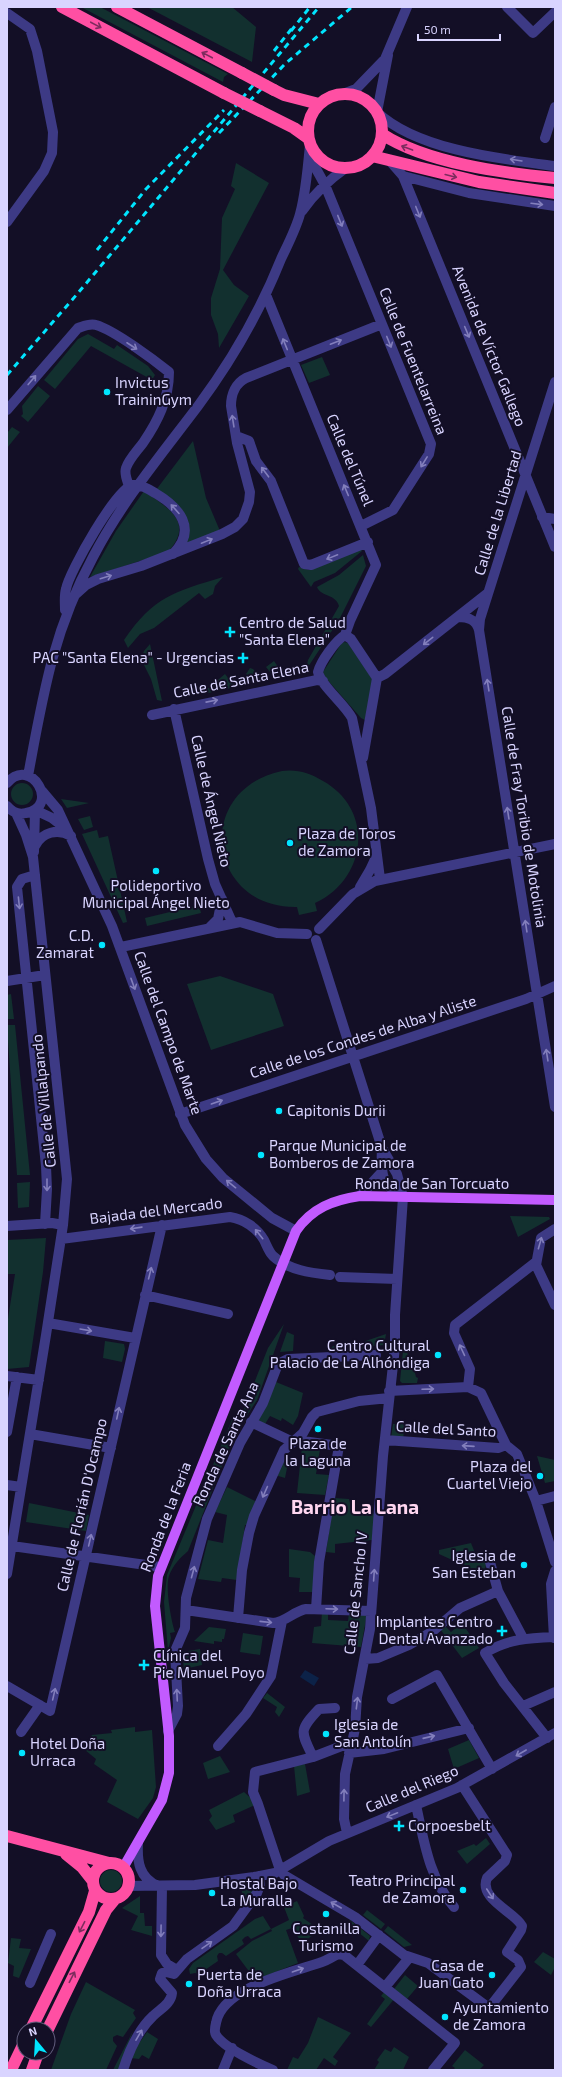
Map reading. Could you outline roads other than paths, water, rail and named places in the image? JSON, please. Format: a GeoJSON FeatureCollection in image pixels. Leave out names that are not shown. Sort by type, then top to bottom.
{"type":"FeatureCollection","features":[{"type":"Feature","properties":{"kind":"highway"},"geometry":{"type":"LineString","coordinates":[[62,7],[224,93],[294,128],[309,141],[315,153],[323,161],[333,166],[347,168],[364,162],[372,156],[380,142],[382,134],[381,123],[377,112],[361,98],[343,94],[328,98],[319,104],[312,114],[308,125],[309,141]]}},
{"type":"Feature","properties":{"kind":"highway"},"geometry":{"type":"LineString","coordinates":[[117,7],[284,95],[319,104]]}},
{"type":"Feature","properties":{"kind":"highway"},"geometry":{"type":"LineString","coordinates":[[382,134],[407,148],[447,160],[505,172],[555,178]]}},
{"type":"Feature","properties":{"kind":"highway"},"geometry":{"type":"LineString","coordinates":[[372,156],[479,182],[555,194]]}},
{"type":"Feature","properties":{"kind":"highway"},"geometry":{"type":"LineString","coordinates":[[7,1836],[117,1864],[123,1868],[128,1877],[128,1886],[123,1894],[106,1910],[52,2021]]}},
{"type":"Feature","properties":{"kind":"highway"},"geometry":{"type":"LineString","coordinates":[[62,1851],[79,1863],[103,1897],[116,1899]]}},
{"type":"Feature","properties":{"kind":"highway"},"geometry":{"type":"LineString","coordinates":[[35,2021],[89,1912],[97,1870],[109,1863]]}},
{"type":"Feature","properties":{"kind":"highway"},"geometry":{"type":"LineString","coordinates":[[11,2070],[16,2060]]}},
{"type":"Feature","properties":{"kind":"main road","name":"Ronda de San Torcuato"},"geometry":{"type":"LineString","coordinates":[[296,1231],[317,1209],[337,1201],[360,1196],[555,1200]]}},
{"type":"Feature","properties":{"kind":"main road","name":"Ronda de la Feria"},"geometry":{"type":"LineString","coordinates":[[123,1868],[138,1843],[166,1788],[170,1762],[155,1606],[156,1585],[160,1567],[296,1231]]}},
{"type":"Feature","properties":{"kind":"street"},"geometry":{"type":"LineString","coordinates":[[408,7],[388,55],[377,112],[394,126],[426,140],[489,156],[555,166]]}},
{"type":"Feature","properties":{"kind":"street"},"geometry":{"type":"LineString","coordinates":[[506,7],[533,33],[555,12]]}},
{"type":"Feature","properties":{"kind":"street"},"geometry":{"type":"LineString","coordinates":[[7,13],[30,29],[37,51],[53,132],[52,154],[44,171],[7,222]]}},
{"type":"Feature","properties":{"kind":"street"},"geometry":{"type":"LineString","coordinates":[[343,94],[359,87],[388,55]]}},
{"type":"Feature","properties":{"kind":"street"},"geometry":{"type":"LineString","coordinates":[[545,138],[555,107]]}},
{"type":"Feature","properties":{"kind":"street"},"geometry":{"type":"LineString","coordinates":[[299,216],[309,156],[309,141]]}},
{"type":"Feature","properties":{"kind":"street","name":"Calle de Fuentelarreina"},"geometry":{"type":"LineString","coordinates":[[309,156],[325,185],[431,447],[429,454],[393,510],[361,526]]}},
{"type":"Feature","properties":{"kind":"street","name":"Avenida de Víctor Gallego"},"geometry":{"type":"LineString","coordinates":[[389,160],[403,176],[555,547]]}},
{"type":"Feature","properties":{"kind":"street"},"geometry":{"type":"LineString","coordinates":[[8,781],[17,776],[28,776],[39,708],[49,665],[73,597],[100,544],[134,486],[198,406],[238,348],[266,295],[299,216],[311,199],[325,185],[347,168]]}},
{"type":"Feature","properties":{"kind":"street"},"geometry":{"type":"LineString","coordinates":[[403,176],[469,193],[555,206]]}},
{"type":"Feature","properties":{"kind":"street","name":"Calle del Túnel"},"geometry":{"type":"LineString","coordinates":[[266,295],[368,542],[376,565],[350,621],[346,635]]}},
{"type":"Feature","properties":{"kind":"street"},"geometry":{"type":"LineString","coordinates":[[73,597],[92,582],[171,555],[236,527],[243,519],[249,502],[250,492],[236,436],[230,404],[237,386],[246,378],[382,324]]}},
{"type":"Feature","properties":{"kind":"street"},"geometry":{"type":"LineString","coordinates":[[7,410],[72,333],[88,325],[96,325],[110,333],[169,372],[168,390],[162,410],[150,432],[127,467],[126,476],[134,486],[168,501],[183,519],[183,536],[180,544],[171,555]]}},
{"type":"Feature","properties":{"kind":"street","name":"Calle de la Libertad"},"geometry":{"type":"LineString","coordinates":[[479,630],[480,619],[555,382]]}},
{"type":"Feature","properties":{"kind":"street"},"geometry":{"type":"LineString","coordinates":[[236,436],[249,441],[256,461],[269,478],[304,564],[310,565],[368,542]]}},
{"type":"Feature","properties":{"kind":"street"},"geometry":{"type":"LineString","coordinates":[[66,615],[66,588],[79,560],[101,521],[118,497],[134,486]]}},
{"type":"Feature","properties":{"kind":"street"},"geometry":{"type":"LineString","coordinates":[[542,517],[555,519]]}},
{"type":"Feature","properties":{"kind":"street"},"geometry":{"type":"LineString","coordinates":[[377,678],[385,674],[485,596],[490,590]]}},
{"type":"Feature","properties":{"kind":"street"},"geometry":{"type":"LineString","coordinates":[[458,617],[470,618],[478,625],[479,630]]}},
{"type":"Feature","properties":{"kind":"street","name":"Calle de Fray Toribio de Motolinia"},"geometry":{"type":"LineString","coordinates":[[479,630],[555,1107]]}},
{"type":"Feature","properties":{"kind":"street"},"geometry":{"type":"LineString","coordinates":[[346,635],[351,639],[377,678],[363,764]]}},
{"type":"Feature","properties":{"kind":"street","name":"Calle de Santa Elena"},"geometry":{"type":"LineString","coordinates":[[323,680],[319,675],[319,668],[339,640],[346,635]]}},
{"type":"Feature","properties":{"kind":"street"},"geometry":{"type":"LineString","coordinates":[[323,680],[346,707],[352,718],[363,764],[378,853],[380,879]]}},
{"type":"Feature","properties":{"kind":"street","name":"Calle de Santa Elena"},"geometry":{"type":"LineString","coordinates":[[152,715],[174,709],[323,680]]}},
{"type":"Feature","properties":{"kind":"street","name":"Calle de Ángel Nieto"},"geometry":{"type":"LineString","coordinates":[[174,709],[208,859],[232,922]]}},
{"type":"Feature","properties":{"kind":"street"},"geometry":{"type":"LineString","coordinates":[[352,718],[361,724],[368,723],[371,720]]}},
{"type":"Feature","properties":{"kind":"street","name":"Calle del Campo de Marte"},"geometry":{"type":"LineString","coordinates":[[28,776],[38,782],[42,791],[56,807],[69,834],[121,947],[180,1114],[204,1157],[221,1176],[272,1218],[296,1231]]}},
{"type":"Feature","properties":{"kind":"street"},"geometry":{"type":"LineString","coordinates":[[7,806],[16,813],[23,814],[35,810],[41,802],[42,791]]}},
{"type":"Feature","properties":{"kind":"street","name":"Calle del Campo de Marte"},"geometry":{"type":"LineString","coordinates":[[35,810],[52,818],[69,834]]}},
{"type":"Feature","properties":{"kind":"street","name":"Calle de Villalpando"},"geometry":{"type":"LineString","coordinates":[[33,857],[35,846],[35,810]]}},
{"type":"Feature","properties":{"kind":"street","name":"Calle de Villalpando"},"geometry":{"type":"LineString","coordinates":[[7,1574],[63,1225],[66,1167],[33,857],[26,835],[16,813]]}},
{"type":"Feature","properties":{"kind":"street"},"geometry":{"type":"LineString","coordinates":[[35,846],[43,836],[53,832],[69,834]]}},
{"type":"Feature","properties":{"kind":"street"},"geometry":{"type":"LineString","coordinates":[[357,890],[380,879],[555,844]]}},
{"type":"Feature","properties":{"kind":"street"},"geometry":{"type":"LineString","coordinates":[[320,929],[339,907],[357,890],[368,874],[378,853]]}},
{"type":"Feature","properties":{"kind":"street","name":"Calle de Villalpando"},"geometry":{"type":"LineString","coordinates":[[35,875],[22,879],[18,887],[46,1166],[47,1194],[45,1224]]}},
{"type":"Feature","properties":{"kind":"street"},"geometry":{"type":"LineString","coordinates":[[210,927],[218,919],[222,899]]}},
{"type":"Feature","properties":{"kind":"street","name":"Calle de Ángel Nieto"},"geometry":{"type":"LineString","coordinates":[[222,899],[237,914],[255,925]]}},
{"type":"Feature","properties":{"kind":"street"},"geometry":{"type":"LineString","coordinates":[[121,947],[232,922],[255,925],[278,933],[306,934],[311,940],[316,940]]}},
{"type":"Feature","properties":{"kind":"street"},"geometry":{"type":"LineString","coordinates":[[306,934],[307,930],[311,926],[316,926],[320,929],[321,935],[316,940]]}},
{"type":"Feature","properties":{"kind":"street"},"geometry":{"type":"LineString","coordinates":[[316,940],[382,1148],[382,1172],[386,1183],[392,1190],[403,1197]]}},
{"type":"Feature","properties":{"kind":"street"},"geometry":{"type":"LineString","coordinates":[[7,981],[45,975]]}},
{"type":"Feature","properties":{"kind":"street","name":"Calle de los Condes de Alba y Aliste"},"geometry":{"type":"LineString","coordinates":[[180,1114],[537,995],[555,986]]}},
{"type":"Feature","properties":{"kind":"street","name":"Calle de Sancho IV"},"geometry":{"type":"LineString","coordinates":[[347,1833],[344,1819],[345,1780],[365,1659],[371,1611],[389,1394],[395,1348],[397,1279],[403,1197],[398,1174],[382,1148]]}},
{"type":"Feature","properties":{"kind":"street"},"geometry":{"type":"LineString","coordinates":[[360,1196],[382,1172]]}},
{"type":"Feature","properties":{"kind":"street","name":"Bajada del Mercado"},"geometry":{"type":"LineString","coordinates":[[60,1239],[220,1217],[236,1218],[256,1229],[272,1256],[300,1271],[335,1276],[397,1279]]}},
{"type":"Feature","properties":{"kind":"street"},"geometry":{"type":"LineString","coordinates":[[7,1226],[45,1224],[63,1225]]}},
{"type":"Feature","properties":{"kind":"street","name":"Calle de Florián D'Ocampo"},"geometry":{"type":"LineString","coordinates":[[40,1705],[50,1711],[162,1224]]}},
{"type":"Feature","properties":{"kind":"street"},"geometry":{"type":"LineString","coordinates":[[555,1229],[540,1238],[536,1262],[555,1305]]}},
{"type":"Feature","properties":{"kind":"street"},"geometry":{"type":"LineString","coordinates":[[468,1387],[470,1369],[454,1333],[454,1327],[459,1320],[536,1262]]}},
{"type":"Feature","properties":{"kind":"street"},"geometry":{"type":"LineString","coordinates":[[145,1295],[228,1314]]}},
{"type":"Feature","properties":{"kind":"street"},"geometry":{"type":"LineString","coordinates":[[48,1323],[135,1338]]}},
{"type":"Feature","properties":{"kind":"street","name":"Ronda de Santa Ana"},"geometry":{"type":"LineString","coordinates":[[168,1731],[178,1710],[175,1655],[185,1628],[186,1598],[209,1514],[240,1443],[265,1397],[278,1364],[282,1361],[376,1354]]}},
{"type":"Feature","properties":{"kind":"street"},"geometry":{"type":"LineString","coordinates":[[7,1432],[12,1376],[39,1380]]}},
{"type":"Feature","properties":{"kind":"street"},"geometry":{"type":"LineString","coordinates":[[238,1618],[242,1572],[249,1533],[254,1516],[286,1448],[304,1431],[315,1414],[341,1405],[389,1394],[468,1387],[476,1389],[482,1395],[509,1447],[517,1454],[536,1501],[554,1558]]}},
{"type":"Feature","properties":{"kind":"street"},"geometry":{"type":"LineString","coordinates":[[251,1422],[294,1441],[338,1446],[319,1562],[316,1609]]}},
{"type":"Feature","properties":{"kind":"street"},"geometry":{"type":"LineString","coordinates":[[30,1434],[111,1448]]}},
{"type":"Feature","properties":{"kind":"street","name":"Calle del Santo"},"geometry":{"type":"LineString","coordinates":[[385,1440],[498,1448],[509,1447]]}},
{"type":"Feature","properties":{"kind":"street"},"geometry":{"type":"LineString","coordinates":[[7,1485],[21,1487]]}},
{"type":"Feature","properties":{"kind":"street"},"geometry":{"type":"LineString","coordinates":[[536,1501],[555,1496]]}},
{"type":"Feature","properties":{"kind":"street"},"geometry":{"type":"LineString","coordinates":[[12,1546],[86,1555],[160,1567]]}},
{"type":"Feature","properties":{"kind":"street"},"geometry":{"type":"LineString","coordinates":[[490,1562],[498,1591],[523,1638]]}},
{"type":"Feature","properties":{"kind":"street"},"geometry":{"type":"LineString","coordinates":[[551,1736],[504,1683],[485,1653],[502,1644],[523,1638],[554,1638],[551,1584],[555,1571]]}},
{"type":"Feature","properties":{"kind":"street"},"geometry":{"type":"LineString","coordinates":[[365,1659],[382,1657],[412,1643],[434,1631],[459,1608],[498,1591]]}},
{"type":"Feature","properties":{"kind":"street"},"geometry":{"type":"LineString","coordinates":[[186,1610],[270,1623],[282,1621],[299,1610],[316,1609],[371,1611]]}},
{"type":"Feature","properties":{"kind":"street"},"geometry":{"type":"LineString","coordinates":[[218,1746],[243,1718],[274,1670],[282,1621]]}},
{"type":"Feature","properties":{"kind":"street"},"geometry":{"type":"LineString","coordinates":[[392,1699],[437,1675],[492,1769]]}},
{"type":"Feature","properties":{"kind":"street"},"geometry":{"type":"LineString","coordinates":[[7,1686],[40,1705],[21,1732]]}},
{"type":"Feature","properties":{"kind":"street"},"geometry":{"type":"LineString","coordinates":[[523,1706],[555,1692]]}},
{"type":"Feature","properties":{"kind":"street"},"geometry":{"type":"LineString","coordinates":[[313,1757],[302,1734],[303,1730],[319,1709],[335,1708]]}},
{"type":"Feature","properties":{"kind":"street"},"geometry":{"type":"LineString","coordinates":[[349,1753],[384,1749],[468,1728]]}},
{"type":"Feature","properties":{"kind":"street","name":"Calle del Riego"},"geometry":{"type":"LineString","coordinates":[[128,1886],[198,1885],[259,1876],[280,1870],[326,1842],[462,1785],[551,1736]]}},
{"type":"Feature","properties":{"kind":"street"},"geometry":{"type":"LineString","coordinates":[[352,1742],[313,1757],[258,1770],[254,1774],[253,1790],[280,1870],[284,1875],[355,1917],[409,1958],[428,1962],[489,2008],[520,1970],[519,1962],[507,1952],[521,1930],[521,1924],[496,1903],[486,1889],[487,1878],[505,1861],[507,1856],[462,1785]]}},
{"type":"Feature","properties":{"kind":"street"},"geometry":{"type":"LineString","coordinates":[[416,1805],[424,1847],[442,1892],[454,1906]]}},
{"type":"Feature","properties":{"kind":"street"},"geometry":{"type":"LineString","coordinates":[[138,1843],[138,1858],[141,1871],[146,1879],[160,1886],[161,1955],[165,1961],[177,1970]]}},
{"type":"Feature","properties":{"kind":"street"},"geometry":{"type":"LineString","coordinates":[[123,2070],[129,2052],[142,2029],[171,2000],[172,1991],[161,1980],[160,1975],[165,1972],[172,1974],[187,1959],[233,1926],[257,1893],[260,1884],[259,1876]]}},
{"type":"Feature","properties":{"kind":"street"},"geometry":{"type":"LineString","coordinates":[[30,1983],[51,1934]]}},
{"type":"Feature","properties":{"kind":"street"},"geometry":{"type":"LineString","coordinates":[[357,1965],[379,1935]]}},
{"type":"Feature","properties":{"kind":"street"},"geometry":{"type":"LineString","coordinates":[[273,2070],[232,2048],[216,2036],[215,2029],[219,2013],[237,1996],[265,1981],[325,1961],[339,1954],[344,1955],[455,2043],[433,2070]]}},
{"type":"Feature","properties":{"kind":"street"},"geometry":{"type":"LineString","coordinates":[[385,1988],[409,1958]]}},
{"type":"Feature","properties":{"kind":"street"},"geometry":{"type":"LineString","coordinates":[[223,2070],[232,2048]]}},
{"type":"Feature","properties":{"kind":"water"},"geometry":{"type":"Polygon","coordinates":[[[305,1670],[319,1678],[314,1686],[300,1677],[305,1670]]]}},
{"type":"Feature","properties":{"kind":"railway"},"geometry":{"type":"LineString","coordinates":[[291,31],[310,7]]}},
{"type":"Feature","properties":{"kind":"railway"},"geometry":{"type":"LineString","coordinates":[[7,375],[319,7]]}},
{"type":"Feature","properties":{"kind":"railway"},"geometry":{"type":"LineString","coordinates":[[219,133],[285,64],[352,7]]}},
{"type":"Feature","properties":{"kind":"railway"},"geometry":{"type":"LineString","coordinates":[[274,51],[293,27]]}},
{"type":"Feature","properties":{"kind":"railway"},"geometry":{"type":"LineString","coordinates":[[97,250],[146,189],[224,110]]}},
{"type":"Feature","properties":{"kind":"place","name":"Invictus TraininGym"},"geometry":{"type":"Point","coordinates":[107,392]}},
{"type":"Feature","properties":{"kind":"place","name":"Centro de Salud \"Santa Elena\""},"geometry":{"type":"Point","coordinates":[230,632]}},
{"type":"Feature","properties":{"kind":"place","name":"PAC \"Santa Elena\" - Urgencias"},"geometry":{"type":"Point","coordinates":[243,658]}},
{"type":"Feature","properties":{"kind":"place","name":"Plaza de Toros de Zamora"},"geometry":{"type":"Point","coordinates":[290,843]}},
{"type":"Feature","properties":{"kind":"place","name":"Polideportivo Municipal Ángel Nieto"},"geometry":{"type":"Point","coordinates":[156,871]}},
{"type":"Feature","properties":{"kind":"place","name":"C.D. Zamarat"},"geometry":{"type":"Point","coordinates":[102,945]}},
{"type":"Feature","properties":{"kind":"place","name":"Capitonis Durii"},"geometry":{"type":"Point","coordinates":[279,1111]}},
{"type":"Feature","properties":{"kind":"place","name":"Parque Municipal de Bomberos de Zamora"},"geometry":{"type":"Point","coordinates":[261,1155]}},
{"type":"Feature","properties":{"kind":"place","name":"Centro Cultural Palacio de La Alhóndiga"},"geometry":{"type":"Point","coordinates":[438,1355]}},
{"type":"Feature","properties":{"kind":"place","name":"Plaza de la Laguna"},"geometry":{"type":"Point","coordinates":[318,1429]}},
{"type":"Feature","properties":{"kind":"place","name":"Plaza del Cuartel Viejo"},"geometry":{"type":"Point","coordinates":[540,1476]}},
{"type":"Feature","properties":{"kind":"place","name":"Iglesia de San Esteban"},"geometry":{"type":"Point","coordinates":[524,1565]}},
{"type":"Feature","properties":{"kind":"place","name":"Implantes Centro Dental Avanzado"},"geometry":{"type":"Point","coordinates":[502,1631]}},
{"type":"Feature","properties":{"kind":"place","name":"Clínica del Pie Manuel Poyo"},"geometry":{"type":"Point","coordinates":[144,1665]}},
{"type":"Feature","properties":{"kind":"place","name":"Iglesia de San Antolín"},"geometry":{"type":"Point","coordinates":[326,1734]}},
{"type":"Feature","properties":{"kind":"place","name":"Hotel Doña Urraca"},"geometry":{"type":"Point","coordinates":[22,1753]}},
{"type":"Feature","properties":{"kind":"place","name":"Corpoesbelt"},"geometry":{"type":"Point","coordinates":[399,1826]}},
{"type":"Feature","properties":{"kind":"place","name":"Teatro Principal de Zamora"},"geometry":{"type":"Point","coordinates":[463,1890]}},
{"type":"Feature","properties":{"kind":"place","name":"Hostal Bajo La Muralla"},"geometry":{"type":"Point","coordinates":[212,1893]}},
{"type":"Feature","properties":{"kind":"place","name":"Costanilla Turismo"},"geometry":{"type":"Point","coordinates":[326,1914]}},
{"type":"Feature","properties":{"kind":"place","name":"Casa de Juan Gato"},"geometry":{"type":"Point","coordinates":[492,1975]}},
{"type":"Feature","properties":{"kind":"place","name":"Puerta de Doña Urraca"},"geometry":{"type":"Point","coordinates":[189,1984]}},
{"type":"Feature","properties":{"kind":"place","name":"Ayuntamiento de Zamora"},"geometry":{"type":"Point","coordinates":[445,2017]}},
{"type":"Feature","properties":{"kind":"district","name":"Barrio La Lana"},"geometry":{"type":"Point","coordinates":[355,1507]}}]}
